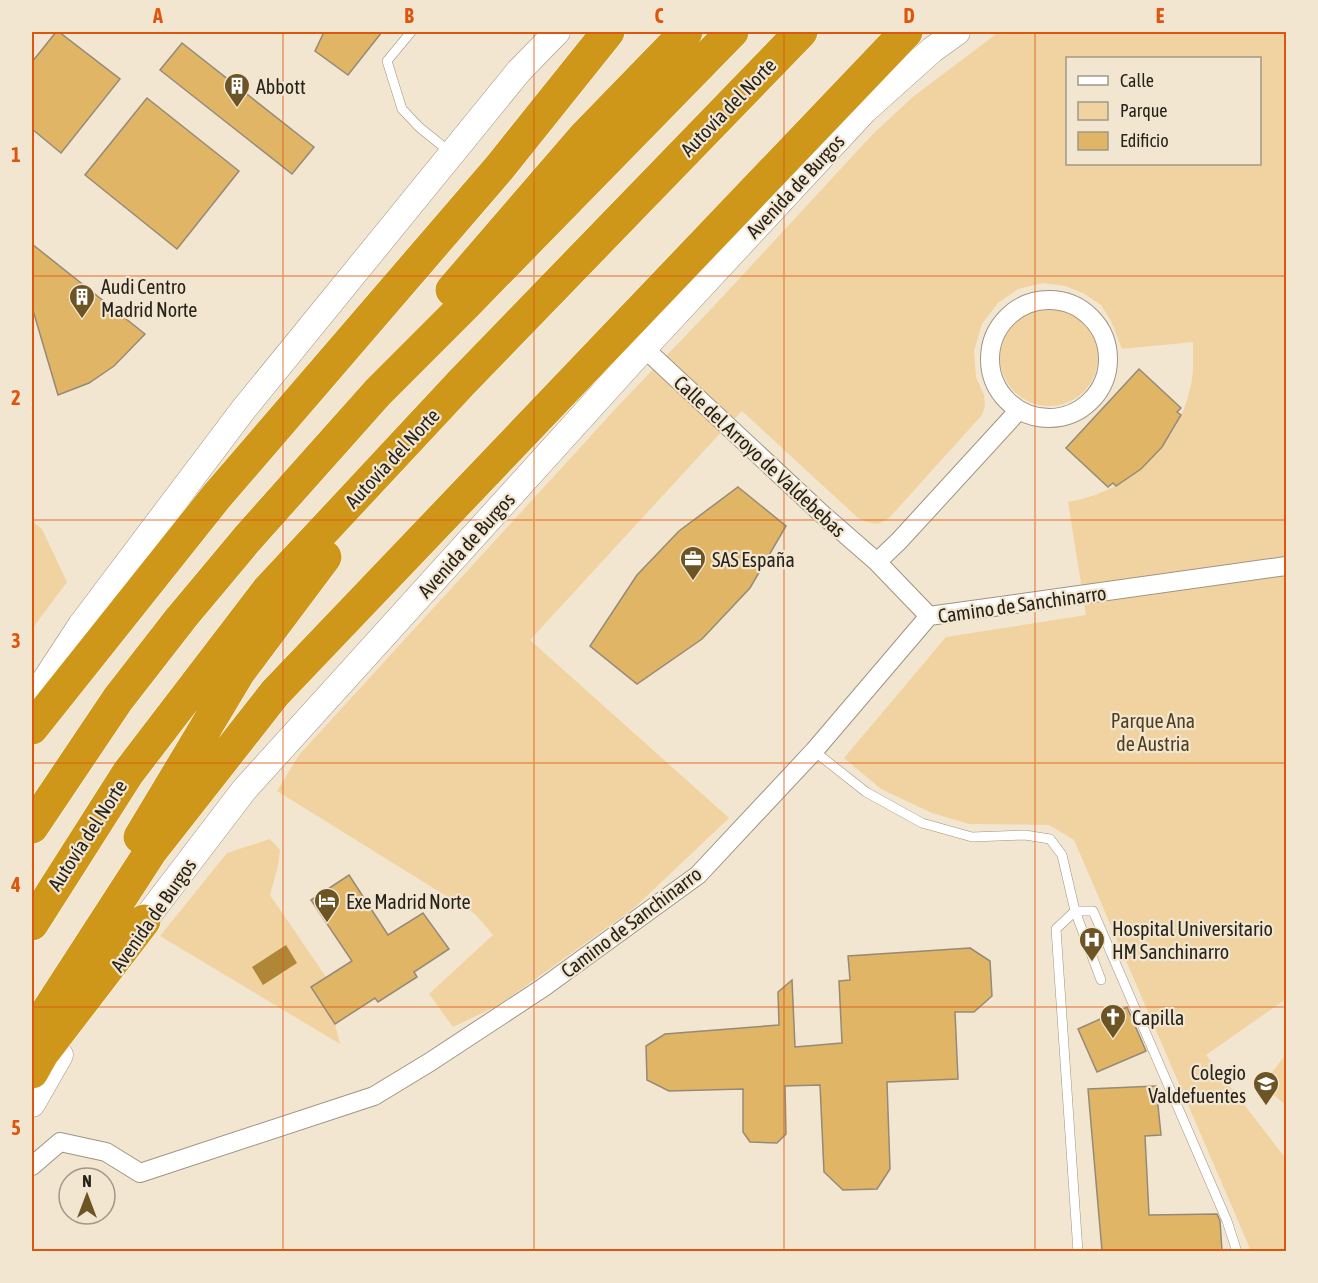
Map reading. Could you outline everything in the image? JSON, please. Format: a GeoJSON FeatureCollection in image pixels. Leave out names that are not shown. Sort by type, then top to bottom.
{"type":"FeatureCollection","features":[{"type":"Feature","properties":{"kind":"highway"},"geometry":{"type":"LineString","coordinates":[[32,728],[216,497],[500,166],[608,32]]}},
{"type":"Feature","properties":{"kind":"highway"},"geometry":{"type":"LineString","coordinates":[[378,392],[403,346],[584,137],[686,32]]}},
{"type":"Feature","properties":{"kind":"highway"},"geometry":{"type":"LineString","coordinates":[[32,827],[118,699],[247,539],[378,392],[732,32]]}},
{"type":"Feature","properties":{"kind":"highway","name":"Autovía del Norte"},"geometry":{"type":"LineString","coordinates":[[32,924],[128,773],[268,590],[463,381],[801,32]]}},
{"type":"Feature","properties":{"kind":"highway"},"geometry":{"type":"LineString","coordinates":[[32,1034],[151,851],[275,693],[906,32]]}},
{"type":"Feature","properties":{"kind":"highway"},"geometry":{"type":"LineString","coordinates":[[32,1034],[87,926],[239,672],[308,578],[463,381]]}},
{"type":"Feature","properties":{"kind":"highway"},"geometry":{"type":"LineString","coordinates":[[32,1072],[42,1054],[144,921]]}},
{"type":"Feature","properties":{"kind":"street"},"geometry":{"type":"LineString","coordinates":[[32,700],[81,625],[243,410],[519,71],[557,32]]}},
{"type":"Feature","properties":{"kind":"street","name":"Avenida de Burgos"},"geometry":{"type":"LineString","coordinates":[[32,1104],[47,1075],[144,921],[244,790],[644,348],[864,111],[932,50],[957,32]]}},
{"type":"Feature","properties":{"kind":"street"},"geometry":{"type":"LineString","coordinates":[[1044,299],[1063,301],[1081,308],[1096,321],[1106,340],[1109,360],[1105,380],[1094,398],[1078,410],[1059,417],[1038,417],[1019,410],[1004,399],[994,383],[989,364],[990,346],[997,328],[1010,314],[1026,303],[1044,299]]}},
{"type":"Feature","properties":{"kind":"street","name":"Calle del Arroyo de Valdebebas"},"geometry":{"type":"LineString","coordinates":[[644,348],[822,514],[877,562],[930,616]]}},
{"type":"Feature","properties":{"kind":"street"},"geometry":{"type":"LineString","coordinates":[[877,562],[1019,410]]}},
{"type":"Feature","properties":{"kind":"street","name":"Camino de Sanchinarro"},"geometry":{"type":"LineString","coordinates":[[32,1166],[60,1142],[106,1152],[140,1173],[374,1096],[430,1062],[544,987],[698,875],[814,751],[930,616],[1287,566]]}},
{"type":"Feature","properties":{"kind":"lane"},"geometry":{"type":"LineString","coordinates":[[411,32],[387,61],[402,109],[419,127],[452,154]]}},
{"type":"Feature","properties":{"kind":"lane"},"geometry":{"type":"LineString","coordinates":[[814,751],[866,792],[922,824],[972,837],[1025,835],[1050,839],[1062,855],[1075,911],[1101,980]]}},
{"type":"Feature","properties":{"kind":"lane"},"geometry":{"type":"LineString","coordinates":[[1078,1251],[1056,929],[1075,911],[1094,911],[1227,1221],[1237,1251]]}},
{"type":"Feature","properties":{"kind":"green space","name":"Parque Ana de Austria"},"geometry":{"type":"Polygon","coordinates":[[[999,32],[1286,32],[1286,999],[1206,1055],[1286,1159],[1286,1251],[1251,1251],[1074,840],[1049,825],[969,824],[932,813],[881,789],[844,758],[946,637],[1086,615],[1068,502],[1092,496],[1113,487],[1130,477],[1159,450],[1171,434],[1188,398],[1193,374],[1193,342],[1122,349],[1111,321],[1101,305],[1083,293],[1065,286],[1043,283],[1018,289],[998,303],[982,324],[974,351],[976,377],[984,395],[985,406],[982,415],[890,517],[878,523],[858,518],[742,411],[530,640],[729,818],[633,909],[499,1005],[453,1027],[429,994],[493,935],[475,914],[277,791],[299,755],[620,404],[873,134],[914,96],[999,32]]]}},
{"type":"Feature","properties":{"kind":"green space"},"geometry":{"type":"Polygon","coordinates":[[[1049,308],[1068,312],[1084,322],[1094,338],[1098,357],[1094,376],[1084,392],[1068,402],[1049,406],[1030,402],[1014,392],[1004,376],[1000,357],[1004,338],[1014,322],[1030,312],[1049,308]]]}},
{"type":"Feature","properties":{"kind":"green space"},"geometry":{"type":"Polygon","coordinates":[[[32,521],[42,529],[67,582],[32,629],[32,521]]]}},
{"type":"Feature","properties":{"kind":"green space"},"geometry":{"type":"Polygon","coordinates":[[[270,839],[280,850],[270,895],[326,977],[311,988],[335,1024],[340,1044],[160,936],[227,853],[270,839]]]}},
{"type":"Feature","properties":{"kind":"green space"},"geometry":{"type":"Polygon","coordinates":[[[1286,1054],[1286,1105],[1262,1086],[1286,1054]]]}},
{"type":"Feature","properties":{"kind":"shaded area"},"geometry":{"type":"Polygon","coordinates":[[[286,945],[297,963],[263,985],[252,967],[286,945]]]}},
{"type":"Feature","properties":{"kind":"building"},"geometry":{"type":"Polygon","coordinates":[[[56,32],[120,79],[61,153],[32,129],[32,62],[56,32]]]}},
{"type":"Feature","properties":{"kind":"building"},"geometry":{"type":"Polygon","coordinates":[[[324,32],[382,32],[348,75],[315,51],[324,32]]]}},
{"type":"Feature","properties":{"kind":"building","name":"Abbott"},"geometry":{"type":"Polygon","coordinates":[[[182,43],[314,147],[292,174],[160,70],[182,43]]]}},
{"type":"Feature","properties":{"kind":"building"},"geometry":{"type":"Polygon","coordinates":[[[147,98],[239,171],[177,249],[85,175],[147,98]]]}},
{"type":"Feature","properties":{"kind":"building","name":"Audi Centro Madrid Norte"},"geometry":{"type":"Polygon","coordinates":[[[32,244],[145,334],[114,366],[89,383],[58,395],[32,307],[32,244]]]}},
{"type":"Feature","properties":{"kind":"building"},"geometry":{"type":"Polygon","coordinates":[[[1139,369],[1181,408],[1177,412],[1181,415],[1162,447],[1141,469],[1116,486],[1113,483],[1108,487],[1066,448],[1139,369]]]}},
{"type":"Feature","properties":{"kind":"building","name":"SAS España"},"geometry":{"type":"Polygon","coordinates":[[[738,487],[786,526],[750,588],[702,639],[637,684],[590,646],[637,575],[679,531],[738,487]]]}},
{"type":"Feature","properties":{"kind":"building"},"geometry":{"type":"Polygon","coordinates":[[[349,875],[388,935],[423,913],[449,949],[414,972],[417,977],[378,1002],[375,998],[335,1024],[311,987],[352,961],[311,900],[349,875]]]}},
{"type":"Feature","properties":{"kind":"building"},"geometry":{"type":"Polygon","coordinates":[[[970,948],[990,961],[992,996],[974,1012],[955,1012],[958,1079],[887,1082],[890,1169],[877,1189],[843,1190],[824,1172],[820,1085],[785,1086],[786,1134],[777,1143],[750,1142],[743,1132],[743,1089],[669,1091],[647,1080],[646,1046],[665,1034],[779,1025],[778,992],[792,980],[795,1047],[842,1043],[839,981],[850,980],[848,956],[970,948]]]}},
{"type":"Feature","properties":{"kind":"building","name":"Capilla"},"geometry":{"type":"Polygon","coordinates":[[[1127,1007],[1146,1051],[1097,1072],[1078,1029],[1127,1007]]]}},
{"type":"Feature","properties":{"kind":"building"},"geometry":{"type":"Polygon","coordinates":[[[1156,1086],[1161,1135],[1145,1136],[1149,1215],[1217,1214],[1220,1221],[1222,1251],[1102,1251],[1088,1089],[1156,1086]]]}},
{"type":"Feature","properties":{"kind":"place","name":"Abbott"},"geometry":{"type":"Point","coordinates":[237,109]}},
{"type":"Feature","properties":{"kind":"place","name":"Audi Centro Madrid Norte"},"geometry":{"type":"Point","coordinates":[82,320]}},
{"type":"Feature","properties":{"kind":"place","name":"SAS España"},"geometry":{"type":"Point","coordinates":[693,582]}},
{"type":"Feature","properties":{"kind":"place","name":"Exe Madrid Norte"},"geometry":{"type":"Point","coordinates":[327,924]}},
{"type":"Feature","properties":{"kind":"place","name":"Hospital Universitario HM Sanchinarro"},"geometry":{"type":"Point","coordinates":[1092,963]}},
{"type":"Feature","properties":{"kind":"place","name":"Capilla"},"geometry":{"type":"Point","coordinates":[1113,1040]}},
{"type":"Feature","properties":{"kind":"place","name":"Colegio Valdefuentes"},"geometry":{"type":"Point","coordinates":[1266,1107]}}]}
